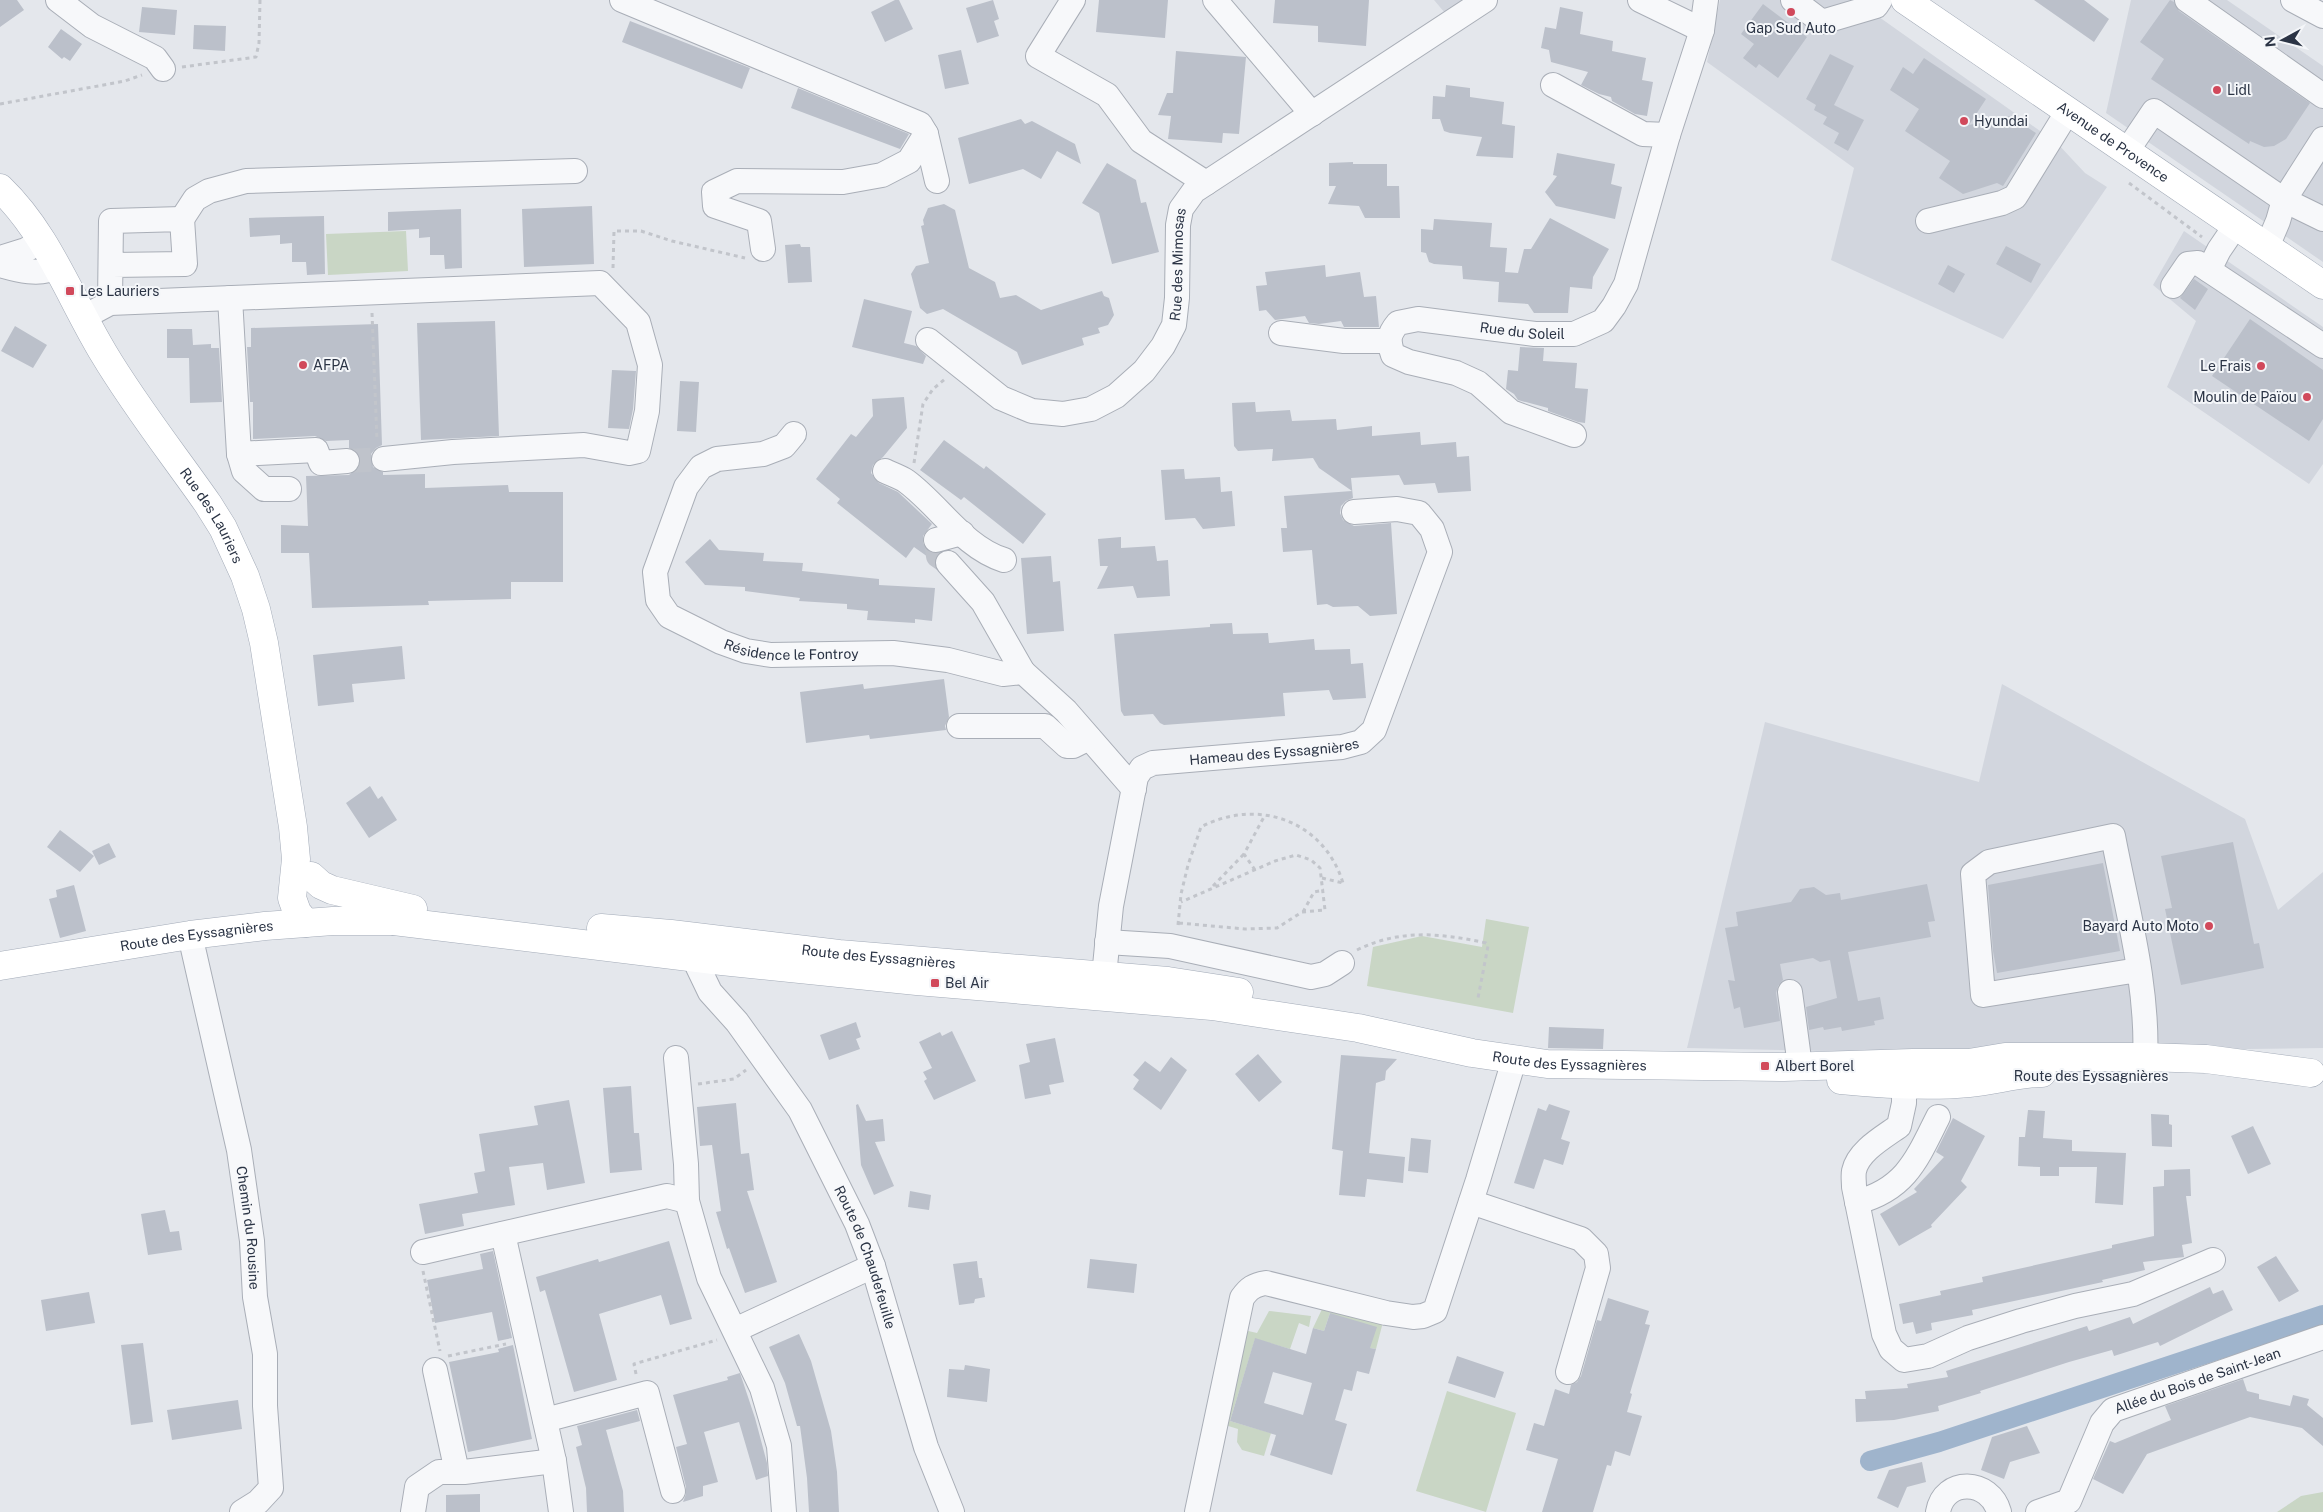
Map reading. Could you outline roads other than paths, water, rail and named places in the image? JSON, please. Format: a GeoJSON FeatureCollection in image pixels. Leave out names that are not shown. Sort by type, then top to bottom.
{"type":"FeatureCollection","features":[{"type":"Feature","properties":{"kind":"main road","name":"Avenue de Provence"},"geometry":{"type":"LineString","coordinates":[[1904,0],[2323,285]]}},
{"type":"Feature","properties":{"kind":"main road","name":"Rue des Lauriers"},"geometry":{"type":"LineString","coordinates":[[0,188],[30,220],[103,353],[223,528],[245,576],[256,609],[264,643],[293,827]]}},
{"type":"Feature","properties":{"kind":"main road"},"geometry":{"type":"LineString","coordinates":[[293,827],[311,876],[315,896],[314,908],[306,923],[297,912],[292,898],[296,859],[293,827]]}},
{"type":"Feature","properties":{"kind":"main road"},"geometry":{"type":"LineString","coordinates":[[311,876],[320,885],[353,897],[469,919]]}},
{"type":"Feature","properties":{"kind":"main road"},"geometry":{"type":"LineString","coordinates":[[265,926],[281,913],[292,898]]}},
{"type":"Feature","properties":{"kind":"main road","name":"Route des Eyssagnières"},"geometry":{"type":"LineString","coordinates":[[0,966],[190,935],[265,926],[306,923],[469,919],[671,934],[1110,986]]}},
{"type":"Feature","properties":{"kind":"main road","name":"Route des Eyssagnières"},"geometry":{"type":"LineString","coordinates":[[394,921],[953,984],[1110,986],[1168,981],[1259,995],[1300,1005],[1358,1028],[1431,1045],[1514,1060],[1578,1065],[1792,1066],[1969,1063],[2005,1057],[2150,1066],[2317,1073]]}},
{"type":"Feature","properties":{"kind":"main road","name":"Route des Eyssagnières"},"geometry":{"type":"LineString","coordinates":[[1792,1066],[1839,1079],[1904,1083],[1969,1083],[2034,1073],[2150,1066]]}},
{"type":"Feature","properties":{"kind":"street"},"geometry":{"type":"LineString","coordinates":[[58,0],[92,26],[155,58],[163,69]]}},
{"type":"Feature","properties":{"kind":"street"},"geometry":{"type":"LineString","coordinates":[[622,0],[920,124],[926,134],[937,181]]}},
{"type":"Feature","properties":{"kind":"street"},"geometry":{"type":"LineString","coordinates":[[1073,0],[1038,56],[1107,95],[1142,141],[1206,184]]}},
{"type":"Feature","properties":{"kind":"street"},"geometry":{"type":"LineString","coordinates":[[1215,0],[1312,114]]}},
{"type":"Feature","properties":{"kind":"street","name":"Rue des Mimosas"},"geometry":{"type":"LineString","coordinates":[[928,340],[1001,398],[1032,411],[1063,414],[1091,409],[1116,396],[1144,371],[1163,346],[1174,325],[1177,298],[1178,225],[1181,209],[1194,190],[1206,184],[1484,0]]}},
{"type":"Feature","properties":{"kind":"street"},"geometry":{"type":"LineString","coordinates":[[1640,0],[1702,30]]}},
{"type":"Feature","properties":{"kind":"street","name":"Rue du Soleil"},"geometry":{"type":"LineString","coordinates":[[1388,341],[1390,333],[1398,323],[1418,320],[1535,334],[1574,334],[1602,320],[1614,306],[1626,284],[1668,135],[1702,30],[1706,0]]}},
{"type":"Feature","properties":{"kind":"street"},"geometry":{"type":"LineString","coordinates":[[1793,0],[1822,22],[1876,6],[1880,0]]}},
{"type":"Feature","properties":{"kind":"street"},"geometry":{"type":"LineString","coordinates":[[2187,0],[2323,96]]}},
{"type":"Feature","properties":{"kind":"street"},"geometry":{"type":"LineString","coordinates":[[2294,0],[2323,16]]}},
{"type":"Feature","properties":{"kind":"street"},"geometry":{"type":"LineString","coordinates":[[1553,85],[1643,134],[1668,135]]}},
{"type":"Feature","properties":{"kind":"street"},"geometry":{"type":"LineString","coordinates":[[1928,221],[2002,203],[2015,197],[2068,111]]}},
{"type":"Feature","properties":{"kind":"street"},"geometry":{"type":"LineString","coordinates":[[2127,151],[2154,112],[2284,200],[2323,219]]}},
{"type":"Feature","properties":{"kind":"street"},"geometry":{"type":"LineString","coordinates":[[763,249],[759,221],[714,206],[714,192],[736,181],[842,182],[882,175],[908,161],[926,134]]}},
{"type":"Feature","properties":{"kind":"street"},"geometry":{"type":"LineString","coordinates":[[2267,247],[2278,221],[2284,200],[2323,139]]}},
{"type":"Feature","properties":{"kind":"street"},"geometry":{"type":"LineString","coordinates":[[112,265],[186,264],[182,219],[195,199],[209,191],[246,181],[575,171]]}},
{"type":"Feature","properties":{"kind":"street"},"geometry":{"type":"LineString","coordinates":[[110,303],[112,265],[111,221],[182,219]]}},
{"type":"Feature","properties":{"kind":"street"},"geometry":{"type":"LineString","coordinates":[[2173,286],[2188,264],[2214,260],[2236,225]]}},
{"type":"Feature","properties":{"kind":"street"},"geometry":{"type":"LineString","coordinates":[[0,258],[26,250],[42,240]]}},
{"type":"Feature","properties":{"kind":"street"},"geometry":{"type":"LineString","coordinates":[[2214,260],[2323,346]]}},
{"type":"Feature","properties":{"kind":"street"},"geometry":{"type":"LineString","coordinates":[[0,265],[28,271],[49,272],[57,267]]}},
{"type":"Feature","properties":{"kind":"street"},"geometry":{"type":"LineString","coordinates":[[84,317],[110,303],[600,283],[638,322],[650,365],[647,411],[638,451],[630,453],[584,445],[381,455]]}},
{"type":"Feature","properties":{"kind":"street"},"geometry":{"type":"LineString","coordinates":[[230,298],[239,454],[244,471],[264,490],[288,489]]}},
{"type":"Feature","properties":{"kind":"street"},"geometry":{"type":"LineString","coordinates":[[1281,333],[1344,341],[1388,341],[1393,355],[1409,362],[1456,373],[1478,382],[1511,412],[1574,435]]}},
{"type":"Feature","properties":{"kind":"street","name":"Résidence le Fontroy"},"geometry":{"type":"LineString","coordinates":[[794,434],[784,446],[763,454],[717,459],[701,467],[686,487],[655,572],[658,600],[669,616],[721,642],[746,651],[771,655],[893,653],[948,660],[1003,674],[1023,672]]}},
{"type":"Feature","properties":{"kind":"street"},"geometry":{"type":"LineString","coordinates":[[239,454],[316,450],[321,462],[347,461]]}},
{"type":"Feature","properties":{"kind":"street"},"geometry":{"type":"LineString","coordinates":[[895,476],[990,556],[1004,560]]}},
{"type":"Feature","properties":{"kind":"street","name":"Hameau des Eyssagnières"},"geometry":{"type":"LineString","coordinates":[[1110,986],[1107,942],[1111,906],[1136,777],[1142,768],[1153,763],[1342,747],[1360,742],[1374,730],[1440,552],[1432,529],[1420,513],[1397,509],[1354,512]]}},
{"type":"Feature","properties":{"kind":"street"},"geometry":{"type":"LineString","coordinates":[[936,540],[962,533]]}},
{"type":"Feature","properties":{"kind":"street"},"geometry":{"type":"LineString","coordinates":[[948,563],[983,602],[1023,672],[1066,711],[1134,789]]}},
{"type":"Feature","properties":{"kind":"street"},"geometry":{"type":"LineString","coordinates":[[959,726],[1045,726],[1067,746],[1073,746],[1089,738]]}},
{"type":"Feature","properties":{"kind":"street"},"geometry":{"type":"LineString","coordinates":[[2138,970],[1983,995],[1973,874],[1989,862],[2113,836],[2138,970],[2150,1066]]}},
{"type":"Feature","properties":{"kind":"street"},"geometry":{"type":"LineString","coordinates":[[671,934],[710,956],[808,957],[839,954]]}},
{"type":"Feature","properties":{"kind":"street","name":"Chemin du Rousine"},"geometry":{"type":"LineString","coordinates":[[190,935],[239,1150],[252,1241],[256,1297],[265,1354],[265,1406],[271,1488],[258,1502],[242,1512]]}},
{"type":"Feature","properties":{"kind":"street"},"geometry":{"type":"LineString","coordinates":[[1107,942],[1170,946],[1311,977],[1325,974],[1342,963]]}},
{"type":"Feature","properties":{"kind":"street","name":"Route de Chaudefeuille"},"geometry":{"type":"LineString","coordinates":[[710,956],[702,978],[710,992],[737,1022],[800,1110],[857,1224],[873,1266],[926,1447],[952,1512]]}},
{"type":"Feature","properties":{"kind":"street"},"geometry":{"type":"LineString","coordinates":[[1790,992],[1792,1066]]}},
{"type":"Feature","properties":{"kind":"street"},"geometry":{"type":"LineString","coordinates":[[676,1058],[686,1164],[687,1201],[709,1278],[762,1388],[779,1446],[784,1512]]}},
{"type":"Feature","properties":{"kind":"street"},"geometry":{"type":"LineString","coordinates":[[1197,1512],[1242,1298],[1256,1284],[1266,1283],[1386,1313],[1413,1317],[1424,1316],[1435,1311],[1471,1202],[1514,1060]]}},
{"type":"Feature","properties":{"kind":"street"},"geometry":{"type":"LineString","coordinates":[[1904,1083],[1904,1104],[1899,1126],[1870,1148],[1857,1162],[1854,1172],[1857,1202],[1884,1334],[1891,1349],[1904,1360],[1928,1356],[1968,1338],[2021,1321],[2075,1306],[2134,1294],[2214,1260]]}},
{"type":"Feature","properties":{"kind":"street"},"geometry":{"type":"LineString","coordinates":[[1857,1202],[1878,1197],[1903,1178],[1921,1150],[1938,1117]]}},
{"type":"Feature","properties":{"kind":"street"},"geometry":{"type":"LineString","coordinates":[[423,1252],[667,1196],[687,1201]]}},
{"type":"Feature","properties":{"kind":"street"},"geometry":{"type":"LineString","coordinates":[[1471,1202],[1581,1239],[1596,1254],[1598,1268],[1568,1372]]}},
{"type":"Feature","properties":{"kind":"street"},"geometry":{"type":"LineString","coordinates":[[503,1234],[554,1461],[561,1512]]}},
{"type":"Feature","properties":{"kind":"street"},"geometry":{"type":"LineString","coordinates":[[735,1330],[873,1266]]}},
{"type":"Feature","properties":{"kind":"street","name":"Allée du Bois de Saint-Jean"},"geometry":{"type":"LineString","coordinates":[[2038,1512],[2071,1507],[2102,1423],[2113,1410],[2323,1336]]}},
{"type":"Feature","properties":{"kind":"street"},"geometry":{"type":"LineString","coordinates":[[435,1370],[457,1472]]}},
{"type":"Feature","properties":{"kind":"street"},"geometry":{"type":"LineString","coordinates":[[545,1420],[647,1393],[674,1491]]}},
{"type":"Feature","properties":{"kind":"street"},"geometry":{"type":"LineString","coordinates":[[413,1512],[417,1487],[439,1472],[457,1472],[554,1461]]}},
{"type":"Feature","properties":{"kind":"street"},"geometry":{"type":"LineString","coordinates":[[1938,1512],[1944,1498],[1952,1491],[1972,1486],[1983,1489],[1991,1496],[1999,1512]]}},
{"type":"Feature","properties":{"kind":"waterway"},"geometry":{"type":"LineString","coordinates":[[1870,1461],[1939,1442],[2323,1315]]}},
{"type":"Feature","properties":{"kind":"tunnel"},"geometry":{"type":"LineString","coordinates":[[347,461],[384,459]]}},
{"type":"Feature","properties":{"kind":"tunnel"},"geometry":{"type":"LineString","coordinates":[[936,540],[938,556],[948,563]]}},
{"type":"Feature","properties":{"kind":"place","name":"Gap Sud Auto"},"geometry":{"type":"Point","coordinates":[1791,12]}},
{"type":"Feature","properties":{"kind":"place","name":"Lidl"},"geometry":{"type":"Point","coordinates":[2217,90]}},
{"type":"Feature","properties":{"kind":"place","name":"Hyundai"},"geometry":{"type":"Point","coordinates":[1964,121]}},
{"type":"Feature","properties":{"kind":"place","name":"Les Lauriers"},"geometry":{"type":"Point","coordinates":[70,291]}},
{"type":"Feature","properties":{"kind":"place","name":"AFPA"},"geometry":{"type":"Point","coordinates":[303,365]}},
{"type":"Feature","properties":{"kind":"place","name":"Le Frais"},"geometry":{"type":"Point","coordinates":[2261,366]}},
{"type":"Feature","properties":{"kind":"place","name":"Moulin de Païou"},"geometry":{"type":"Point","coordinates":[2307,397]}},
{"type":"Feature","properties":{"kind":"place","name":"Bayard Auto Moto"},"geometry":{"type":"Point","coordinates":[2209,926]}},
{"type":"Feature","properties":{"kind":"place","name":"Bel Air"},"geometry":{"type":"Point","coordinates":[935,983]}},
{"type":"Feature","properties":{"kind":"place","name":"Albert Borel"},"geometry":{"type":"Point","coordinates":[1765,1066]}}]}
